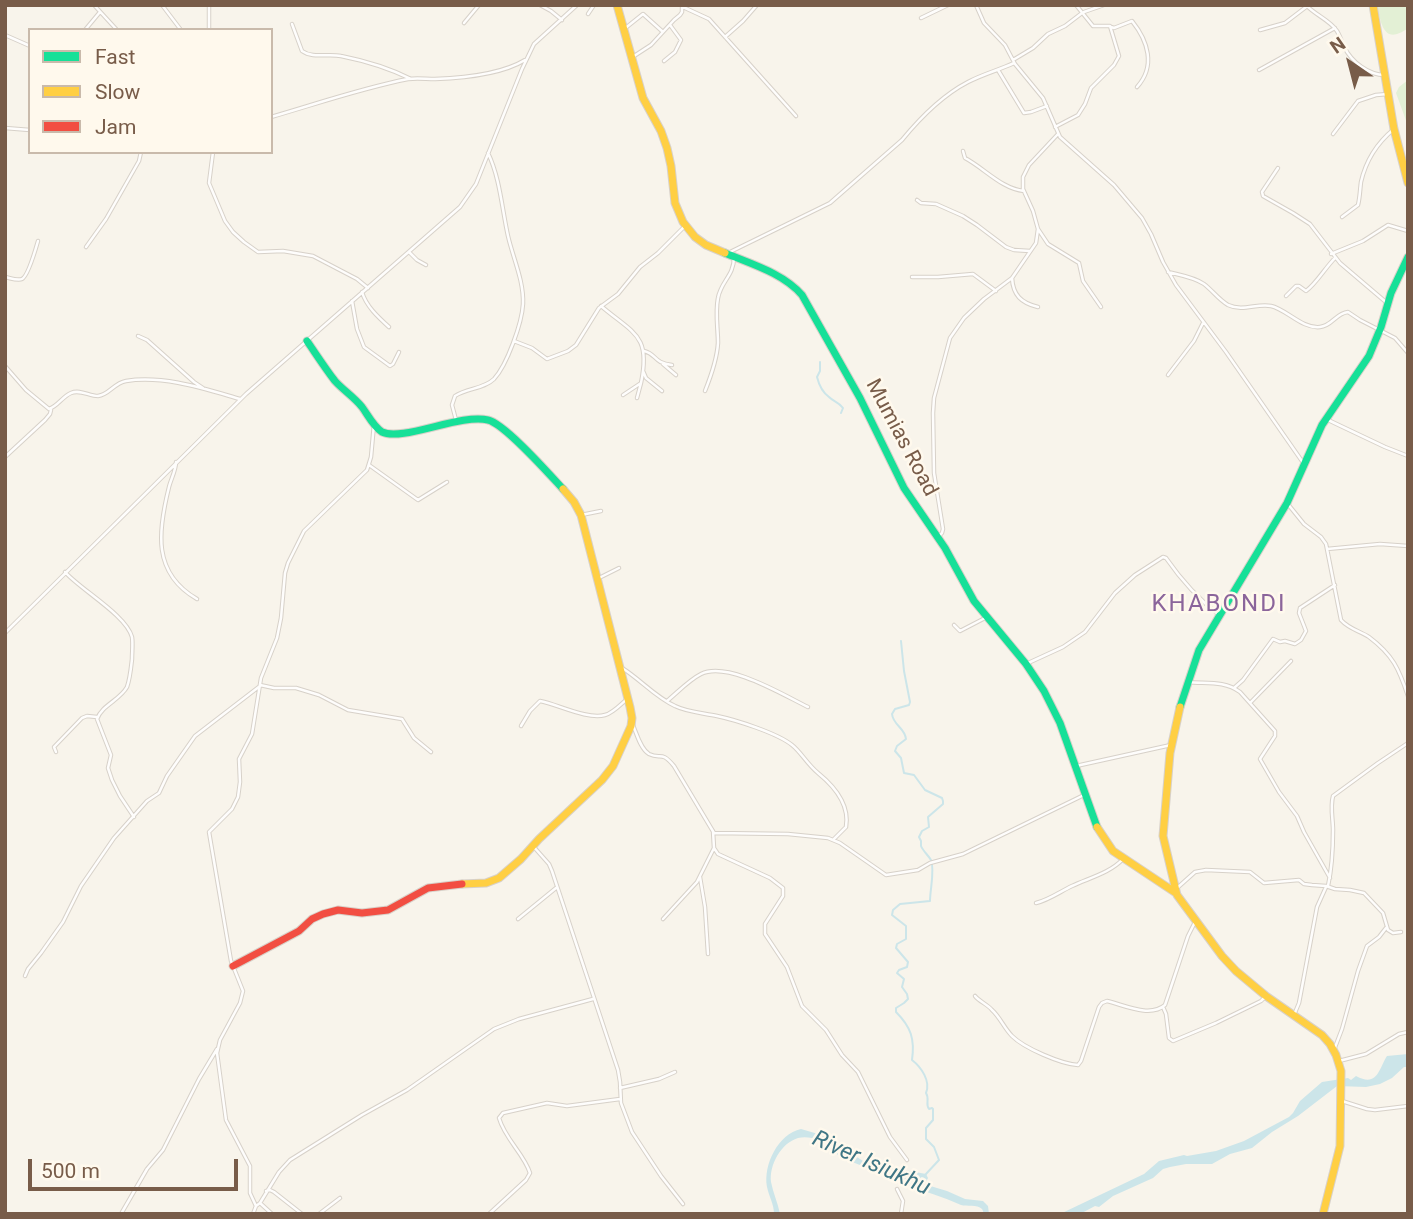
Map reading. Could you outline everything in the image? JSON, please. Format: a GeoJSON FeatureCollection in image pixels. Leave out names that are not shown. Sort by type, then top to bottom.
{"type":"FeatureCollection","features":[{"type":"Feature","properties":{"kind":"street"},"geometry":{"type":"LineString","coordinates":[[94,5],[115,28]]}},
{"type":"Feature","properties":{"kind":"street"},"geometry":{"type":"LineString","coordinates":[[162,5],[179,28]]}},
{"type":"Feature","properties":{"kind":"street"},"geometry":{"type":"LineString","coordinates":[[209,5],[209,28]]}},
{"type":"Feature","properties":{"kind":"street"},"geometry":{"type":"LineString","coordinates":[[464,23],[479,5]]}},
{"type":"Feature","properties":{"kind":"street"},"geometry":{"type":"LineString","coordinates":[[540,5],[562,20]]}},
{"type":"Feature","properties":{"kind":"street"},"geometry":{"type":"LineString","coordinates":[[6,631],[240,399],[466,201],[476,184],[525,60],[534,44],[577,5]]}},
{"type":"Feature","properties":{"kind":"street"},"geometry":{"type":"LineString","coordinates":[[588,15],[594,5]]}},
{"type":"Feature","properties":{"kind":"street"},"geometry":{"type":"LineString","coordinates":[[514,341],[532,348],[547,359],[578,343],[601,306],[617,296],[640,267],[659,253],[685,226],[675,203],[667,148],[643,98],[617,5]]}},
{"type":"Feature","properties":{"kind":"street"},"geometry":{"type":"LineString","coordinates":[[725,37],[757,5]]}},
{"type":"Feature","properties":{"kind":"street"},"geometry":{"type":"LineString","coordinates":[[921,18],[948,5]]}},
{"type":"Feature","properties":{"kind":"street"},"geometry":{"type":"LineString","coordinates":[[976,5],[984,23],[1004,44],[1039,93],[1058,134],[1114,185],[1138,212],[1151,233],[1168,272],[1304,464]]}},
{"type":"Feature","properties":{"kind":"street"},"geometry":{"type":"LineString","coordinates":[[1076,5],[1094,26],[1109,25],[1114,28],[1132,21],[1149,54],[1144,78],[1137,87]]}},
{"type":"Feature","properties":{"kind":"street"},"geometry":{"type":"LineString","coordinates":[[705,391],[718,349],[718,299],[733,269],[730,256],[830,203],[902,140],[951,92],[1014,61],[1082,12],[1104,5]]}},
{"type":"Feature","properties":{"kind":"street"},"geometry":{"type":"LineString","coordinates":[[1373,5],[1394,129],[1408,183]]}},
{"type":"Feature","properties":{"kind":"street"},"geometry":{"type":"LineString","coordinates":[[631,58],[648,47],[670,25],[682,12],[682,6],[706,17],[796,116]]}},
{"type":"Feature","properties":{"kind":"street"},"geometry":{"type":"LineString","coordinates":[[1260,30],[1285,23],[1306,6],[1335,28],[1354,61],[1376,74],[1385,75]]}},
{"type":"Feature","properties":{"kind":"street"},"geometry":{"type":"LineString","coordinates":[[87,28],[100,12]]}},
{"type":"Feature","properties":{"kind":"street"},"geometry":{"type":"LineString","coordinates":[[623,30],[643,14],[663,32]]}},
{"type":"Feature","properties":{"kind":"street"},"geometry":{"type":"LineString","coordinates":[[292,24],[305,54],[337,55],[370,62],[411,79]]}},
{"type":"Feature","properties":{"kind":"street"},"geometry":{"type":"LineString","coordinates":[[664,61],[675,52],[681,40],[670,25]]}},
{"type":"Feature","properties":{"kind":"street"},"geometry":{"type":"LineString","coordinates":[[1055,127],[1077,116],[1091,88],[1116,62],[1118,54],[1111,27]]}},
{"type":"Feature","properties":{"kind":"street"},"geometry":{"type":"LineString","coordinates":[[1259,70],[1335,28]]}},
{"type":"Feature","properties":{"kind":"street"},"geometry":{"type":"LineString","coordinates":[[5,34],[28,45]]}},
{"type":"Feature","properties":{"kind":"street"},"geometry":{"type":"LineString","coordinates":[[273,116],[411,79],[449,78],[493,71],[509,68],[525,60]]}},
{"type":"Feature","properties":{"kind":"street"},"geometry":{"type":"LineString","coordinates":[[998,70],[1024,113],[1047,106]]}},
{"type":"Feature","properties":{"kind":"street"},"geometry":{"type":"LineString","coordinates":[[1333,134],[1357,101],[1376,94],[1388,94]]}},
{"type":"Feature","properties":{"kind":"street"},"geometry":{"type":"LineString","coordinates":[[5,128],[28,130]]}},
{"type":"Feature","properties":{"kind":"street"},"geometry":{"type":"LineString","coordinates":[[1342,217],[1358,205],[1361,184],[1372,152],[1394,129]]}},
{"type":"Feature","properties":{"kind":"street"},"geometry":{"type":"LineString","coordinates":[[1058,134],[1024,172],[1022,183],[1038,229],[1048,244],[1079,263],[1082,280],[1101,307]]}},
{"type":"Feature","properties":{"kind":"street"},"geometry":{"type":"LineString","coordinates":[[963,151],[964,158],[1011,188],[1024,191]]}},
{"type":"Feature","properties":{"kind":"street"},"geometry":{"type":"LineString","coordinates":[[456,421],[452,405],[454,399],[458,394],[493,380],[514,341],[521,315],[522,292],[488,153]]}},
{"type":"Feature","properties":{"kind":"street"},"geometry":{"type":"LineString","coordinates":[[86,247],[106,219],[141,154]]}},
{"type":"Feature","properties":{"kind":"street"},"geometry":{"type":"LineString","coordinates":[[213,154],[209,183],[228,225],[244,242],[258,252],[283,251],[313,256],[357,279],[368,288]]}},
{"type":"Feature","properties":{"kind":"street"},"geometry":{"type":"LineString","coordinates":[[1278,168],[1262,195],[1313,227],[1331,254],[1388,303]]}},
{"type":"Feature","properties":{"kind":"street"},"geometry":{"type":"LineString","coordinates":[[917,200],[921,203],[936,204],[963,216],[1006,247],[1030,251]]}},
{"type":"Feature","properties":{"kind":"street"},"geometry":{"type":"LineString","coordinates":[[1331,254],[1361,242],[1388,225],[1408,231]]}},
{"type":"Feature","properties":{"kind":"street","name":"Mumias Road"},"geometry":{"type":"LineString","coordinates":[[685,226],[699,240],[772,273],[792,285],[802,295],[860,398],[904,488],[938,537],[975,601],[1026,664],[1051,705],[1065,735],[1103,838],[1122,859],[1176,891]]}},
{"type":"Feature","properties":{"kind":"street"},"geometry":{"type":"LineString","coordinates":[[938,537],[943,529],[934,466],[932,428],[934,398],[950,338],[967,314],[1012,278],[1037,240],[1038,229]]}},
{"type":"Feature","properties":{"kind":"street"},"geometry":{"type":"LineString","coordinates":[[5,277],[20,280],[24,278],[38,241]]}},
{"type":"Feature","properties":{"kind":"street"},"geometry":{"type":"LineString","coordinates":[[409,252],[426,265]]}},
{"type":"Feature","properties":{"kind":"street"},"geometry":{"type":"LineString","coordinates":[[1323,1214],[1340,1146],[1342,1082],[1339,1061],[1322,1035],[1266,996],[1230,965],[1176,891],[1163,836],[1171,745],[1187,682],[1199,650],[1287,503],[1326,419],[1364,364],[1379,330],[1394,284],[1408,257]]}},
{"type":"Feature","properties":{"kind":"street"},"geometry":{"type":"LineString","coordinates":[[1286,296],[1296,286],[1306,291],[1310,288],[1335,258]]}},
{"type":"Feature","properties":{"kind":"street"},"geometry":{"type":"LineString","coordinates":[[1168,272],[1202,282],[1227,304],[1238,308],[1272,306],[1301,322],[1320,327],[1327,325],[1341,313],[1348,312],[1395,338],[1408,353]]}},
{"type":"Feature","properties":{"kind":"street"},"geometry":{"type":"LineString","coordinates":[[912,277],[973,274],[996,290]]}},
{"type":"Feature","properties":{"kind":"street"},"geometry":{"type":"LineString","coordinates":[[1012,278],[1013,290],[1017,296],[1027,304],[1038,307]]}},
{"type":"Feature","properties":{"kind":"street"},"geometry":{"type":"LineString","coordinates":[[362,292],[375,314],[388,327]]}},
{"type":"Feature","properties":{"kind":"street"},"geometry":{"type":"LineString","coordinates":[[352,301],[357,329],[364,347],[390,366],[399,352]]}},
{"type":"Feature","properties":{"kind":"street"},"geometry":{"type":"LineString","coordinates":[[601,306],[641,343],[644,351],[643,371],[637,398]]}},
{"type":"Feature","properties":{"kind":"street"},"geometry":{"type":"LineString","coordinates":[[1168,375],[1194,341],[1203,323]]}},
{"type":"Feature","properties":{"kind":"street"},"geometry":{"type":"LineString","coordinates":[[138,336],[147,340],[206,390]]}},
{"type":"Feature","properties":{"kind":"street"},"geometry":{"type":"LineString","coordinates":[[307,341],[336,382],[381,430],[393,434],[473,418],[489,420],[505,430],[574,502],[581,516],[632,723],[646,751],[667,758],[674,766],[713,831],[714,848],[700,877],[663,919]]}},
{"type":"Feature","properties":{"kind":"street"},"geometry":{"type":"LineString","coordinates":[[644,351],[676,374]]}},
{"type":"Feature","properties":{"kind":"street"},"geometry":{"type":"LineString","coordinates":[[663,364],[671,365]]}},
{"type":"Feature","properties":{"kind":"street"},"geometry":{"type":"LineString","coordinates":[[5,366],[26,390],[51,410]]}},
{"type":"Feature","properties":{"kind":"street"},"geometry":{"type":"LineString","coordinates":[[643,371],[646,378],[663,391]]}},
{"type":"Feature","properties":{"kind":"street"},"geometry":{"type":"LineString","coordinates":[[5,457],[45,420],[51,410],[72,393],[96,396],[118,383],[154,380],[240,399]]}},
{"type":"Feature","properties":{"kind":"street"},"geometry":{"type":"LineString","coordinates":[[623,395],[641,383]]}},
{"type":"Feature","properties":{"kind":"street"},"geometry":{"type":"LineString","coordinates":[[1326,419],[1408,456]]}},
{"type":"Feature","properties":{"kind":"street"},"geometry":{"type":"LineString","coordinates":[[121,1214],[147,1169],[163,1150],[243,994],[233,966],[209,832],[232,809],[238,797],[239,759],[252,734],[260,686],[279,628],[288,563],[304,531],[369,465],[374,424]]}},
{"type":"Feature","properties":{"kind":"street"},"geometry":{"type":"LineString","coordinates":[[176,461],[163,516],[163,559],[169,572],[184,590],[197,599]]}},
{"type":"Feature","properties":{"kind":"street"},"geometry":{"type":"LineString","coordinates":[[369,465],[417,500],[447,482]]}},
{"type":"Feature","properties":{"kind":"street"},"geometry":{"type":"LineString","coordinates":[[1287,503],[1304,524],[1323,538],[1342,622],[1371,639],[1394,662],[1408,696]]}},
{"type":"Feature","properties":{"kind":"street"},"geometry":{"type":"LineString","coordinates":[[581,516],[601,511]]}},
{"type":"Feature","properties":{"kind":"street"},"geometry":{"type":"LineString","coordinates":[[1327,549],[1380,544],[1408,546]]}},
{"type":"Feature","properties":{"kind":"street"},"geometry":{"type":"LineString","coordinates":[[1026,664],[1063,647],[1085,632],[1115,593],[1135,575],[1163,557],[1191,590],[1219,615]]}},
{"type":"Feature","properties":{"kind":"street"},"geometry":{"type":"LineString","coordinates":[[596,580],[620,568]]}},
{"type":"Feature","properties":{"kind":"street"},"geometry":{"type":"LineString","coordinates":[[65,572],[113,612],[132,638],[127,687],[97,717],[111,755],[108,768],[112,780],[134,817]]}},
{"type":"Feature","properties":{"kind":"street"},"geometry":{"type":"LineString","coordinates":[[1234,688],[1273,639],[1295,645],[1301,640],[1306,629],[1299,613],[1300,608],[1335,585]]}},
{"type":"Feature","properties":{"kind":"street"},"geometry":{"type":"LineString","coordinates":[[958,637],[960,631],[986,617]]}},
{"type":"Feature","properties":{"kind":"street"},"geometry":{"type":"LineString","coordinates":[[954,625],[960,631]]}},
{"type":"Feature","properties":{"kind":"street"},"geometry":{"type":"LineString","coordinates":[[1250,703],[1291,661]]}},
{"type":"Feature","properties":{"kind":"street"},"geometry":{"type":"LineString","coordinates":[[619,667],[678,707],[734,720],[794,746],[808,765],[836,792],[847,809],[846,827],[834,839]]}},
{"type":"Feature","properties":{"kind":"street"},"geometry":{"type":"LineString","coordinates":[[667,701],[699,675],[719,671],[758,683],[808,707]]}},
{"type":"Feature","properties":{"kind":"street"},"geometry":{"type":"LineString","coordinates":[[1187,682],[1217,683],[1234,688],[1276,732],[1260,760],[1297,816],[1330,878]]}},
{"type":"Feature","properties":{"kind":"street"},"geometry":{"type":"LineString","coordinates":[[25,976],[65,919],[79,889],[114,838],[147,801],[159,793],[167,776],[195,736],[260,686],[296,688],[319,695],[348,710],[402,719],[414,738],[431,751]]}},
{"type":"Feature","properties":{"kind":"street"},"geometry":{"type":"LineString","coordinates":[[521,726],[540,701],[600,716],[627,699]]}},
{"type":"Feature","properties":{"kind":"street"},"geometry":{"type":"LineString","coordinates":[[56,752],[54,747],[79,720],[97,717]]}},
{"type":"Feature","properties":{"kind":"street"},"geometry":{"type":"LineString","coordinates":[[233,966],[323,914],[338,910],[362,913],[388,910],[428,888],[493,881],[512,868],[603,780],[632,723]]}},
{"type":"Feature","properties":{"kind":"street"},"geometry":{"type":"LineString","coordinates":[[1294,1015],[1299,1003],[1317,907],[1330,878],[1333,796],[1408,743]]}},
{"type":"Feature","properties":{"kind":"street"},"geometry":{"type":"LineString","coordinates":[[1076,766],[1171,745]]}},
{"type":"Feature","properties":{"kind":"street"},"geometry":{"type":"LineString","coordinates":[[713,831],[718,834],[788,834],[834,839],[886,875],[917,870],[967,853],[1085,794]]}},
{"type":"Feature","properties":{"kind":"street"},"geometry":{"type":"LineString","coordinates":[[533,846],[551,867],[618,1070],[620,1099],[633,1135],[683,1205]]}},
{"type":"Feature","properties":{"kind":"street"},"geometry":{"type":"LineString","coordinates":[[714,848],[718,854],[770,878],[783,887],[782,896],[765,924],[765,934],[787,967],[800,1003],[826,1030],[842,1055],[858,1072],[890,1137],[906,1160]]}},
{"type":"Feature","properties":{"kind":"street"},"geometry":{"type":"LineString","coordinates":[[1036,903],[1107,871],[1122,859]]}},
{"type":"Feature","properties":{"kind":"street"},"geometry":{"type":"LineString","coordinates":[[1176,891],[1195,872],[1206,870],[1250,872],[1264,883],[1298,879],[1304,884],[1367,895],[1384,915],[1386,928],[1367,946],[1334,1050]]}},
{"type":"Feature","properties":{"kind":"street"},"geometry":{"type":"LineString","coordinates":[[700,877],[708,954]]}},
{"type":"Feature","properties":{"kind":"street"},"geometry":{"type":"LineString","coordinates":[[518,919],[557,887]]}},
{"type":"Feature","properties":{"kind":"street"},"geometry":{"type":"LineString","coordinates":[[975,996],[993,1010],[1012,1036],[1022,1044],[1046,1056],[1075,1065],[1081,1061],[1102,1003],[1107,1001],[1141,1010],[1163,1007],[1168,1000],[1188,936],[1196,920]]}},
{"type":"Feature","properties":{"kind":"street"},"geometry":{"type":"LineString","coordinates":[[1386,928],[1393,933],[1401,932]]}},
{"type":"Feature","properties":{"kind":"street"},"geometry":{"type":"LineString","coordinates":[[1163,1007],[1169,1038],[1174,1041],[1257,1003],[1266,996]]}},
{"type":"Feature","properties":{"kind":"street"},"geometry":{"type":"LineString","coordinates":[[253,1214],[281,1169],[293,1158],[407,1090],[489,1032],[519,1019],[593,999]]}},
{"type":"Feature","properties":{"kind":"street"},"geometry":{"type":"LineString","coordinates":[[1339,1061],[1366,1054],[1399,1034],[1408,1032]]}},
{"type":"Feature","properties":{"kind":"street"},"geometry":{"type":"LineString","coordinates":[[217,1049],[226,1120],[248,1162],[250,1193],[258,1204],[272,1214]]}},
{"type":"Feature","properties":{"kind":"street"},"geometry":{"type":"LineString","coordinates":[[620,1088],[659,1079],[675,1072]]}},
{"type":"Feature","properties":{"kind":"street"},"geometry":{"type":"LineString","coordinates":[[489,1214],[526,1180],[530,1173],[502,1126],[499,1118],[502,1113],[547,1103],[567,1106],[620,1099]]}},
{"type":"Feature","properties":{"kind":"street"},"geometry":{"type":"LineString","coordinates":[[1342,1101],[1376,1110],[1408,1106]]}},
{"type":"Feature","properties":{"kind":"street"},"geometry":{"type":"LineString","coordinates":[[897,1189],[903,1201],[901,1214]]}},
{"type":"Feature","properties":{"kind":"street"},"geometry":{"type":"LineString","coordinates":[[266,1191],[274,1192],[302,1214]]}},
{"type":"Feature","properties":{"kind":"street"},"geometry":{"type":"LineString","coordinates":[[319,1214],[340,1198]]}},
{"type":"Feature","properties":{"kind":"green space"},"geometry":{"type":"Polygon","coordinates":[[[1377,5],[1408,5],[1408,28],[1394,35],[1389,34],[1382,25],[1377,5]]]}},
{"type":"Feature","properties":{"kind":"green space"},"geometry":{"type":"Polygon","coordinates":[[[1408,80],[1408,126],[1396,93],[1408,80]]]}},
{"type":"Feature","properties":{"kind":"water"},"geometry":{"type":"Polygon","coordinates":[[[1408,1054],[1408,1067],[1404,1067],[1392,1078],[1366,1087],[1337,1086],[1252,1148],[1230,1154],[1212,1164],[1186,1164],[1163,1169],[1153,1178],[1113,1196],[1099,1207],[1095,1206],[1080,1214],[1060,1214],[1144,1174],[1159,1161],[1216,1151],[1244,1141],[1289,1117],[1300,1101],[1322,1082],[1348,1078],[1351,1080],[1356,1076],[1369,1080],[1377,1075],[1387,1056],[1408,1054]]]}},
{"type":"Feature","properties":{"kind":"water","name":"River Isiukhu"},"geometry":{"type":"Polygon","coordinates":[[[801,1129],[825,1136],[863,1161],[926,1174],[927,1185],[965,1199],[983,1201],[988,1206],[989,1214],[984,1214],[982,1209],[977,1207],[961,1205],[905,1185],[891,1176],[843,1158],[820,1139],[803,1137],[786,1145],[774,1162],[771,1182],[780,1214],[774,1214],[767,1187],[767,1169],[779,1144],[785,1137],[801,1129]]]}},
{"type":"Feature","properties":{"kind":"waterway"},"geometry":{"type":"LineString","coordinates":[[820,362],[817,377],[820,386],[840,404],[843,408],[841,413]]}},
{"type":"Feature","properties":{"kind":"waterway","name":"River Isiukhu"},"geometry":{"type":"LineString","coordinates":[[901,641],[910,702],[909,705],[895,709],[892,714],[906,739],[895,751],[901,758],[904,773],[914,775],[925,790],[943,801],[928,817],[929,827],[922,831],[919,837],[921,846],[932,864],[930,901],[900,904],[893,910],[892,915],[906,926],[906,939],[897,944],[896,948],[908,962],[907,967],[897,973],[904,979],[902,987],[908,999],[896,1008],[896,1012],[911,1034],[912,1060],[924,1075],[928,1107],[933,1109],[933,1120],[926,1128],[926,1139],[934,1147],[939,1160],[925,1175]]}},
{"type":"Feature","properties":{"kind":"traffic: fast"},"geometry":{"type":"LineString","coordinates":[[725,253],[776,275],[802,295],[860,398],[904,488],[945,548],[974,601],[1026,664],[1044,691],[1060,723],[1097,827]]}},
{"type":"Feature","properties":{"kind":"traffic: fast"},"geometry":{"type":"LineString","coordinates":[[1180,707],[1199,650],[1287,503],[1322,425],[1369,356],[1391,293],[1408,257]]}},
{"type":"Feature","properties":{"kind":"traffic: fast"},"geometry":{"type":"LineString","coordinates":[[307,341],[335,381],[359,403],[382,432],[403,433],[463,420],[488,420],[496,423],[516,440],[563,489]]}},
{"type":"Feature","properties":{"kind":"traffic: slow"},"geometry":{"type":"LineString","coordinates":[[617,5],[643,98],[667,148],[675,203],[683,222],[695,237],[725,253]]}},
{"type":"Feature","properties":{"kind":"traffic: slow"},"geometry":{"type":"LineString","coordinates":[[1373,5],[1394,129],[1408,183]]}},
{"type":"Feature","properties":{"kind":"traffic: slow"},"geometry":{"type":"LineString","coordinates":[[462,884],[486,883],[499,878],[521,859],[602,780],[613,766],[631,726],[630,707],[581,515],[563,489]]}},
{"type":"Feature","properties":{"kind":"traffic: slow"},"geometry":{"type":"LineString","coordinates":[[1180,707],[1170,753],[1163,836],[1177,895],[1236,971],[1266,996],[1322,1035],[1336,1055],[1341,1071],[1340,1146],[1323,1214]]}},
{"type":"Feature","properties":{"kind":"traffic: slow"},"geometry":{"type":"LineString","coordinates":[[1097,827],[1113,851],[1176,893]]}},
{"type":"Feature","properties":{"kind":"traffic: jam"},"geometry":{"type":"LineString","coordinates":[[233,966],[299,931],[312,919],[323,914],[338,910],[362,913],[388,910],[428,888],[462,884]]}},
{"type":"Feature","properties":{"kind":"district","name":"KHABONDI"},"geometry":{"type":"Point","coordinates":[1219,605]}}]}
